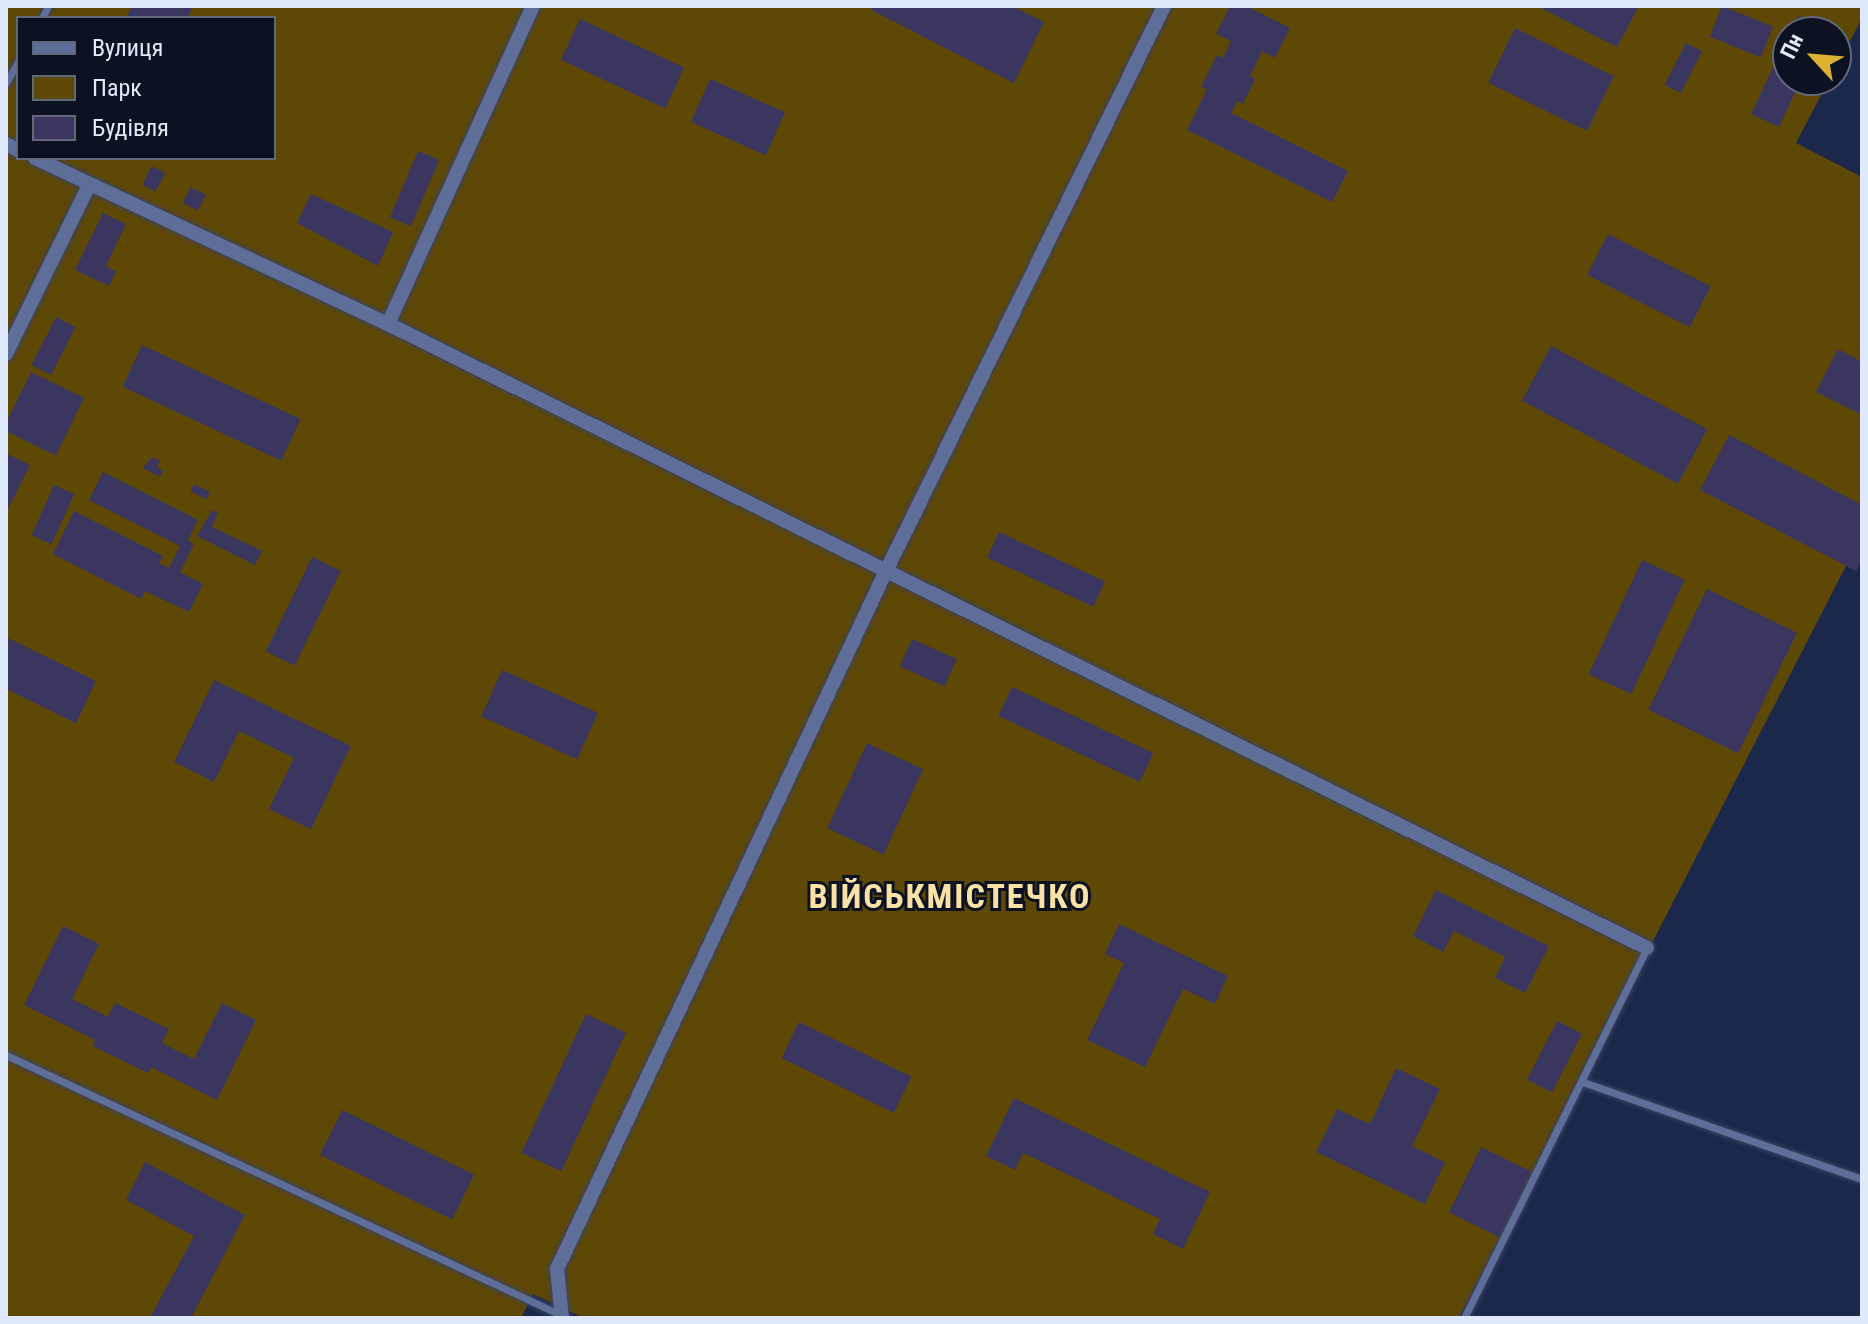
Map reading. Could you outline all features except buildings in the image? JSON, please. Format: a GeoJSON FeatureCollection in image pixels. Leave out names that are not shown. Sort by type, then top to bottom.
{"type":"FeatureCollection","features":[{"type":"Feature","properties":{"kind":"street"},"geometry":{"type":"LineString","coordinates":[[388,324],[533,6]]}},
{"type":"Feature","properties":{"kind":"street"},"geometry":{"type":"LineString","coordinates":[[564,1317],[557,1269],[887,569],[1164,6]]}},
{"type":"Feature","properties":{"kind":"street"},"geometry":{"type":"LineString","coordinates":[[39,160],[388,324],[1647,948]]}},
{"type":"Feature","properties":{"kind":"street"},"geometry":{"type":"LineString","coordinates":[[6,354],[89,185]]}},
{"type":"Feature","properties":{"kind":"lane"},"geometry":{"type":"LineString","coordinates":[[6,83],[16,65]]}},
{"type":"Feature","properties":{"kind":"lane"},"geometry":{"type":"LineString","coordinates":[[1464,1318],[1647,948]]}},
{"type":"Feature","properties":{"kind":"lane"},"geometry":{"type":"LineString","coordinates":[[6,1055],[564,1317]]}},
{"type":"Feature","properties":{"kind":"lane"},"geometry":{"type":"LineString","coordinates":[[1583,1082],[1862,1179]]}},
{"type":"Feature","properties":{"kind":"green space"},"geometry":{"type":"Polygon","coordinates":[[[6,6],[1862,6],[1862,18],[1852,37],[1852,16],[1772,16],[1772,96],[1821,96],[1796,143],[1862,177],[1862,535],[1459,1318],[584,1318],[533,1294],[521,1318],[6,1318],[6,6]]]}},
{"type":"Feature","properties":{"kind":"district","name":"ВІЙСЬКМІСТЕЧКО"},"geometry":{"type":"Point","coordinates":[950,897]}}]}
